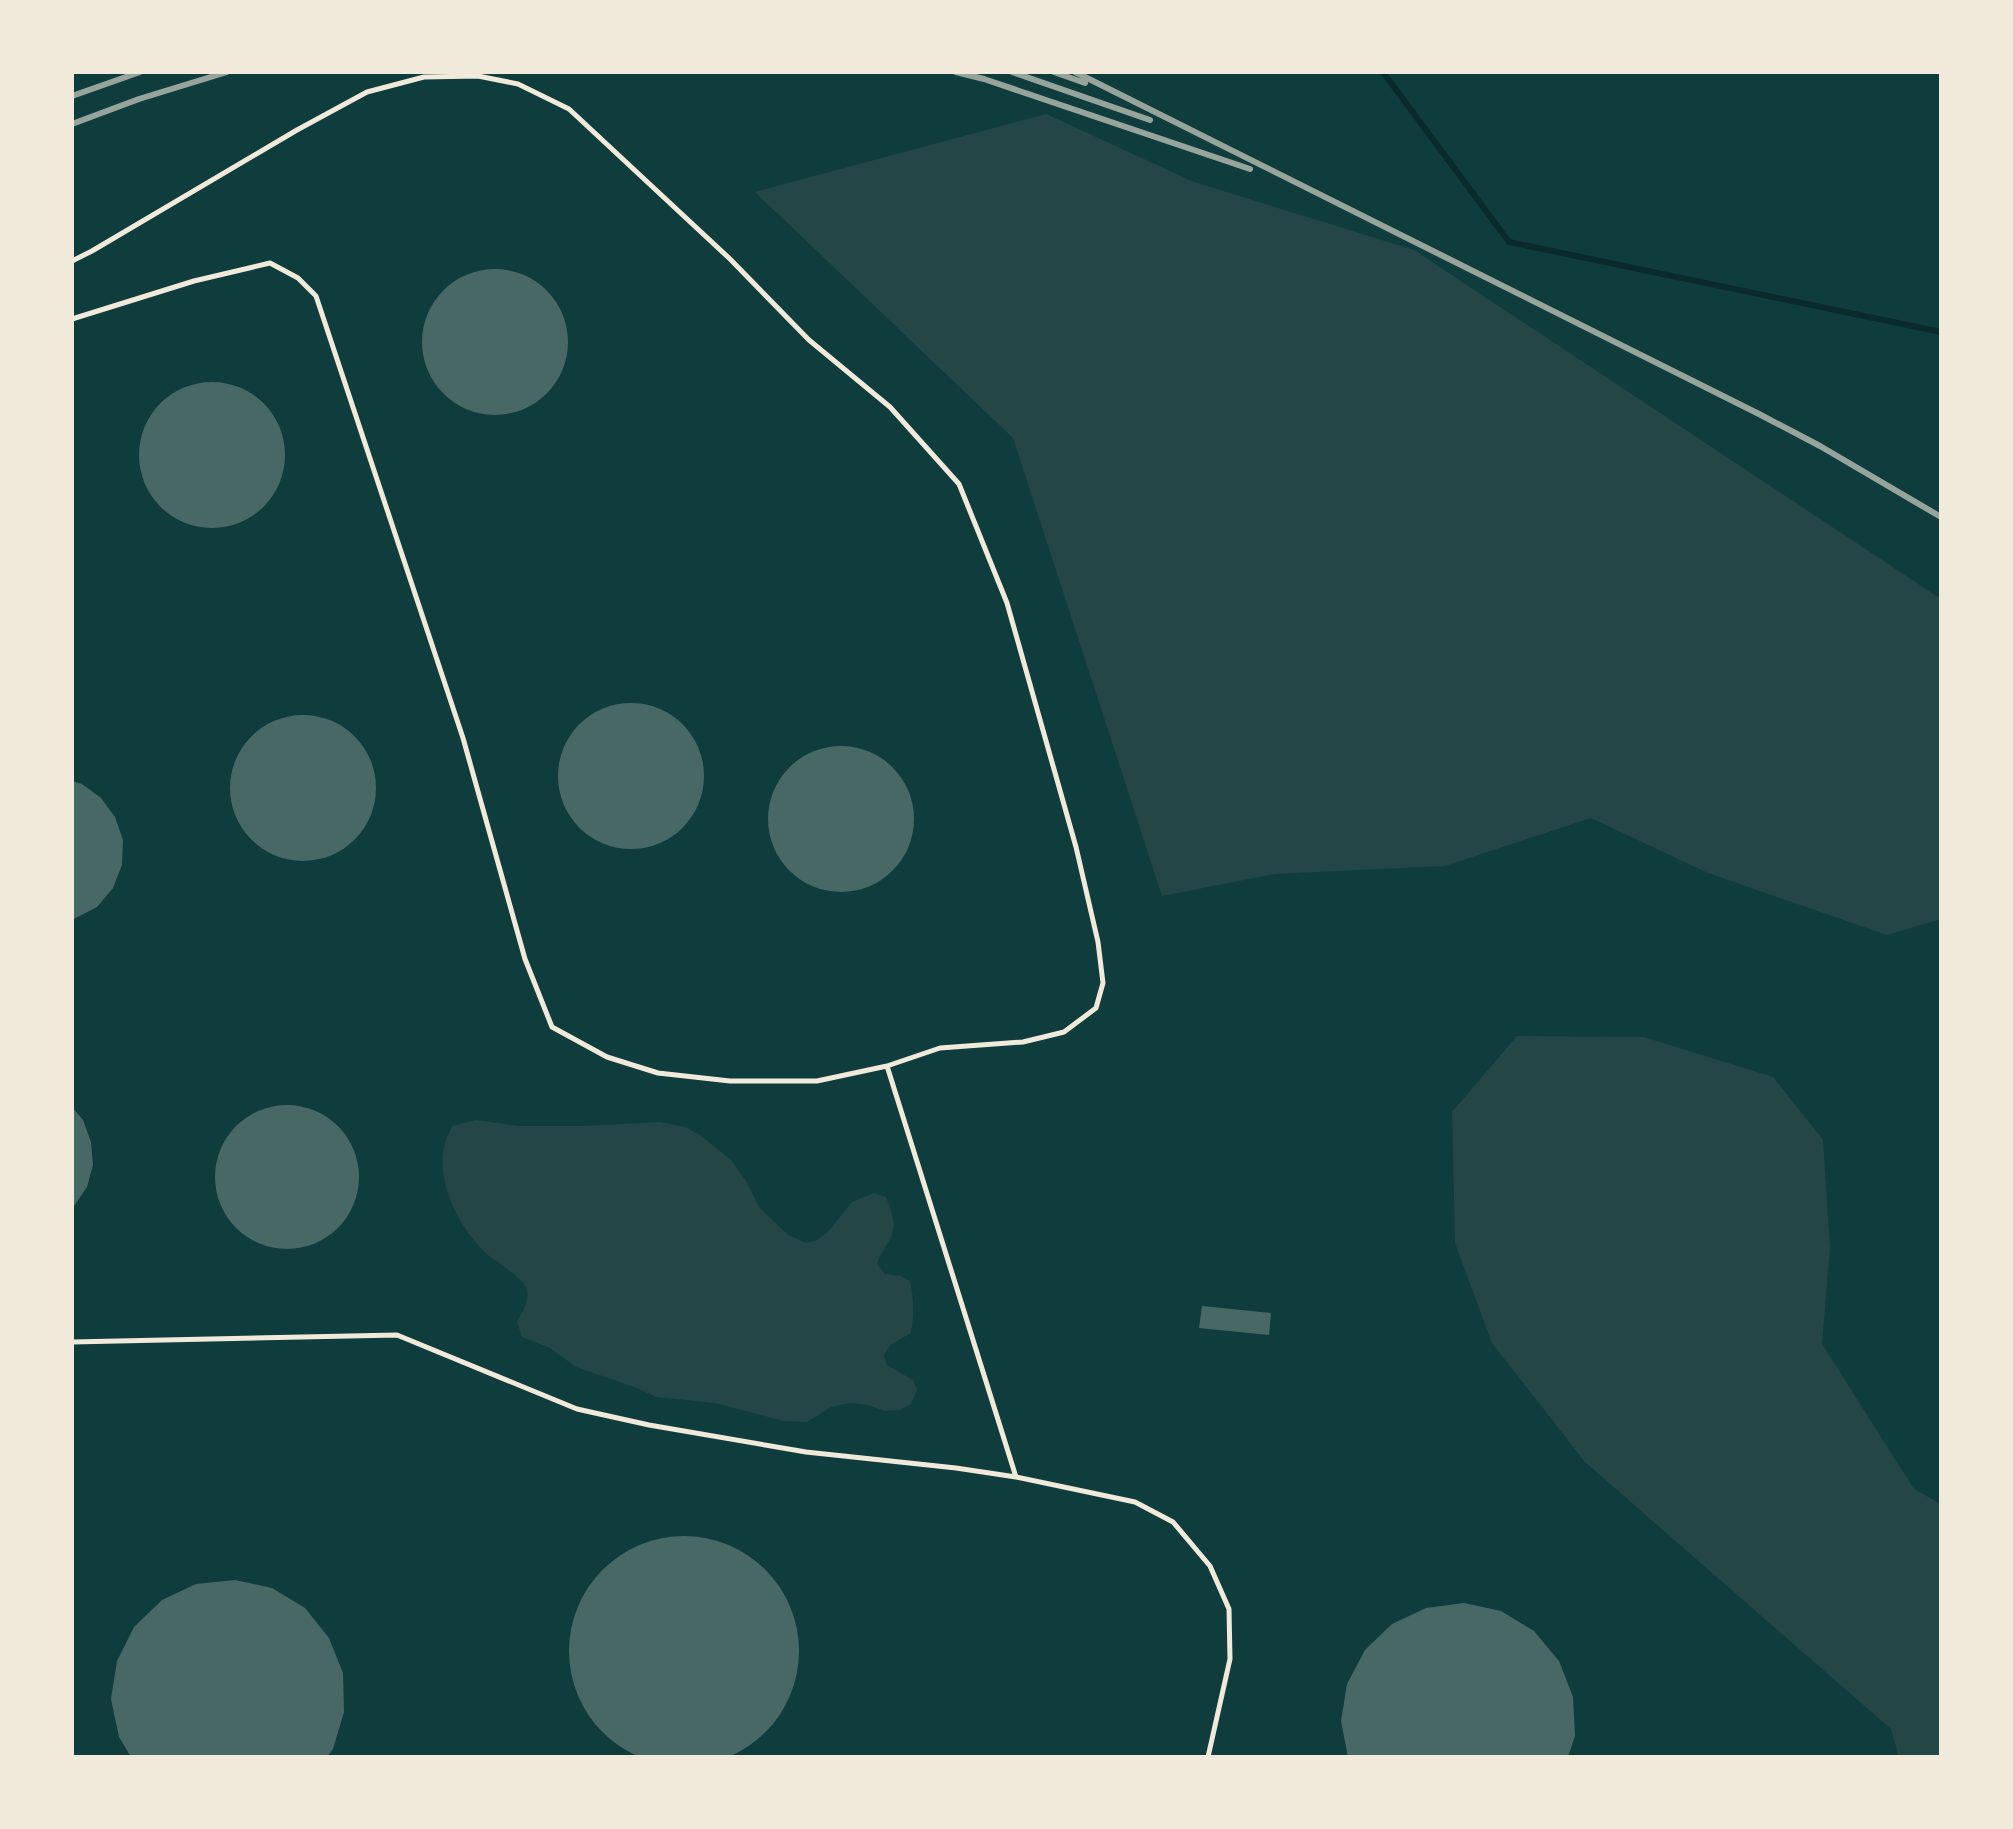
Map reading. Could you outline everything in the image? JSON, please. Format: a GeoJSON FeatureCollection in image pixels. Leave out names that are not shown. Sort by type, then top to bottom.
{"type":"FeatureCollection","features":[{"type":"Feature","properties":{"kind":"lane"},"geometry":{"type":"LineString","coordinates":[[72,261],[367,92],[424,77],[478,76],[518,84],[569,109],[730,259],[809,340],[890,407],[959,484],[1007,603],[1076,847],[1098,942],[1103,983],[1096,1008],[1064,1032],[1023,1042],[940,1048],[887,1066],[817,1081],[730,1081],[658,1073],[607,1057],[552,1027],[525,959],[463,738],[316,296],[298,278],[270,263],[194,281],[72,319]]}},
{"type":"Feature","properties":{"kind":"lane"},"geometry":{"type":"LineString","coordinates":[[887,1066],[1016,1477]]}},
{"type":"Feature","properties":{"kind":"lane"},"geometry":{"type":"LineString","coordinates":[[72,1342],[397,1335],[577,1409],[620,1419],[806,1452],[1016,1477],[1135,1502],[1173,1522],[1210,1566],[1229,1609],[1230,1659],[1208,1757]]}},
{"type":"Feature","properties":{"kind":"shaded area"},"geometry":{"type":"Polygon","coordinates":[[[1046,114],[1194,182],[1414,250],[1941,599],[1941,919],[1887,935],[1708,873],[1591,818],[1445,866],[1274,874],[1162,896],[1013,438],[755,192],[1046,114]]]}},
{"type":"Feature","properties":{"kind":"shaded area"},"geometry":{"type":"Polygon","coordinates":[[[1517,1036],[1644,1037],[1773,1077],[1823,1140],[1830,1248],[1822,1344],[1914,1489],[1941,1504],[1941,1757],[1899,1757],[1891,1729],[1585,1462],[1492,1343],[1455,1243],[1452,1112],[1517,1036]]]}},
{"type":"Feature","properties":{"kind":"shaded area"},"geometry":{"type":"Polygon","coordinates":[[[476,1120],[518,1126],[660,1122],[685,1127],[731,1160],[759,1207],[788,1235],[806,1243],[828,1232],[852,1202],[874,1193],[886,1197],[894,1224],[892,1235],[877,1264],[885,1274],[910,1281],[913,1313],[911,1333],[890,1345],[884,1355],[887,1365],[913,1380],[917,1390],[911,1404],[899,1410],[885,1411],[850,1403],[831,1407],[807,1422],[784,1421],[715,1403],[656,1397],[576,1367],[550,1348],[522,1337],[517,1322],[527,1301],[526,1287],[488,1255],[468,1233],[452,1204],[443,1173],[445,1143],[452,1126],[476,1120]]]}},
{"type":"Feature","properties":{"kind":"building"},"geometry":{"type":"Polygon","coordinates":[[[495,269],[523,274],[547,290],[563,314],[568,342],[563,370],[547,394],[523,410],[495,415],[467,410],[443,394],[427,370],[422,342],[427,314],[443,290],[467,274],[495,269]]]}},
{"type":"Feature","properties":{"kind":"building"},"geometry":{"type":"Polygon","coordinates":[[[212,382],[240,388],[263,404],[279,427],[285,455],[279,483],[263,506],[240,522],[212,528],[184,522],[161,506],[145,483],[139,455],[145,427],[161,404],[184,388],[212,382]]]}},
{"type":"Feature","properties":{"kind":"building"},"geometry":{"type":"Polygon","coordinates":[[[631,703],[659,708],[683,724],[699,748],[704,776],[699,804],[683,828],[659,844],[631,849],[603,844],[579,828],[563,804],[558,776],[563,748],[579,724],[603,708],[631,703]]]}},
{"type":"Feature","properties":{"kind":"building"},"geometry":{"type":"Polygon","coordinates":[[[303,715],[331,721],[354,737],[370,760],[376,788],[370,816],[354,839],[331,855],[303,861],[275,855],[252,839],[236,816],[230,788],[236,760],[252,737],[275,721],[303,715]]]}},
{"type":"Feature","properties":{"kind":"building"},"geometry":{"type":"Polygon","coordinates":[[[841,746],[869,752],[893,767],[908,791],[914,819],[908,847],[893,871],[869,886],[841,892],[813,886],[789,871],[774,847],[768,819],[774,791],[789,767],[813,752],[841,746]]]}},
{"type":"Feature","properties":{"kind":"building"},"geometry":{"type":"Polygon","coordinates":[[[72,781],[82,784],[101,798],[115,817],[123,840],[122,865],[113,888],[97,907],[72,920],[72,781]]]}},
{"type":"Feature","properties":{"kind":"building"},"geometry":{"type":"Polygon","coordinates":[[[287,1105],[315,1110],[338,1126],[354,1149],[359,1177],[354,1205],[338,1228],[315,1244],[287,1249],[259,1244],[236,1228],[220,1205],[215,1177],[220,1149],[236,1126],[259,1110],[287,1105]]]}},
{"type":"Feature","properties":{"kind":"building"},"geometry":{"type":"Polygon","coordinates":[[[72,1107],[83,1120],[91,1142],[93,1165],[87,1187],[72,1209],[72,1107]]]}},
{"type":"Feature","properties":{"kind":"building"},"geometry":{"type":"Polygon","coordinates":[[[1202,1306],[1271,1313],[1269,1335],[1199,1328],[1202,1306]]]}},
{"type":"Feature","properties":{"kind":"building"},"geometry":{"type":"Polygon","coordinates":[[[684,1536],[706,1538],[728,1545],[765,1570],[790,1607],[797,1629],[797,1673],[790,1695],[765,1732],[728,1757],[706,1764],[684,1766],[662,1764],[640,1757],[603,1732],[578,1695],[571,1673],[569,1651],[571,1629],[578,1607],[603,1570],[640,1545],[662,1538],[684,1536]]]}},
{"type":"Feature","properties":{"kind":"building"},"geometry":{"type":"Polygon","coordinates":[[[235,1580],[272,1588],[305,1608],[329,1638],[343,1673],[344,1712],[333,1749],[327,1757],[131,1757],[119,1737],[111,1699],[117,1661],[134,1627],[162,1600],[196,1584],[235,1580]]]}},
{"type":"Feature","properties":{"kind":"building"},"geometry":{"type":"Polygon","coordinates":[[[1464,1603],[1501,1611],[1534,1631],[1559,1661],[1573,1697],[1575,1736],[1568,1757],[1348,1757],[1341,1721],[1347,1684],[1365,1650],[1392,1624],[1426,1608],[1464,1603]]]}},
{"type":"Feature","properties":{"kind":"waterway"},"geometry":{"type":"LineString","coordinates":[[1383,72],[1509,242],[1941,332]]}},
{"type":"Feature","properties":{"kind":"railway"},"geometry":{"type":"LineString","coordinates":[[72,96],[140,72]]}},
{"type":"Feature","properties":{"kind":"railway"},"geometry":{"type":"LineString","coordinates":[[72,124],[227,72]]}},
{"type":"Feature","properties":{"kind":"railway"},"geometry":{"type":"LineString","coordinates":[[956,72],[1250,169]]}},
{"type":"Feature","properties":{"kind":"railway"},"geometry":{"type":"LineString","coordinates":[[1012,72],[1150,120]]}},
{"type":"Feature","properties":{"kind":"railway"},"geometry":{"type":"LineString","coordinates":[[1054,72],[1085,83]]}},
{"type":"Feature","properties":{"kind":"railway"},"geometry":{"type":"LineString","coordinates":[[1075,72],[1759,414],[1941,517]]}}]}
